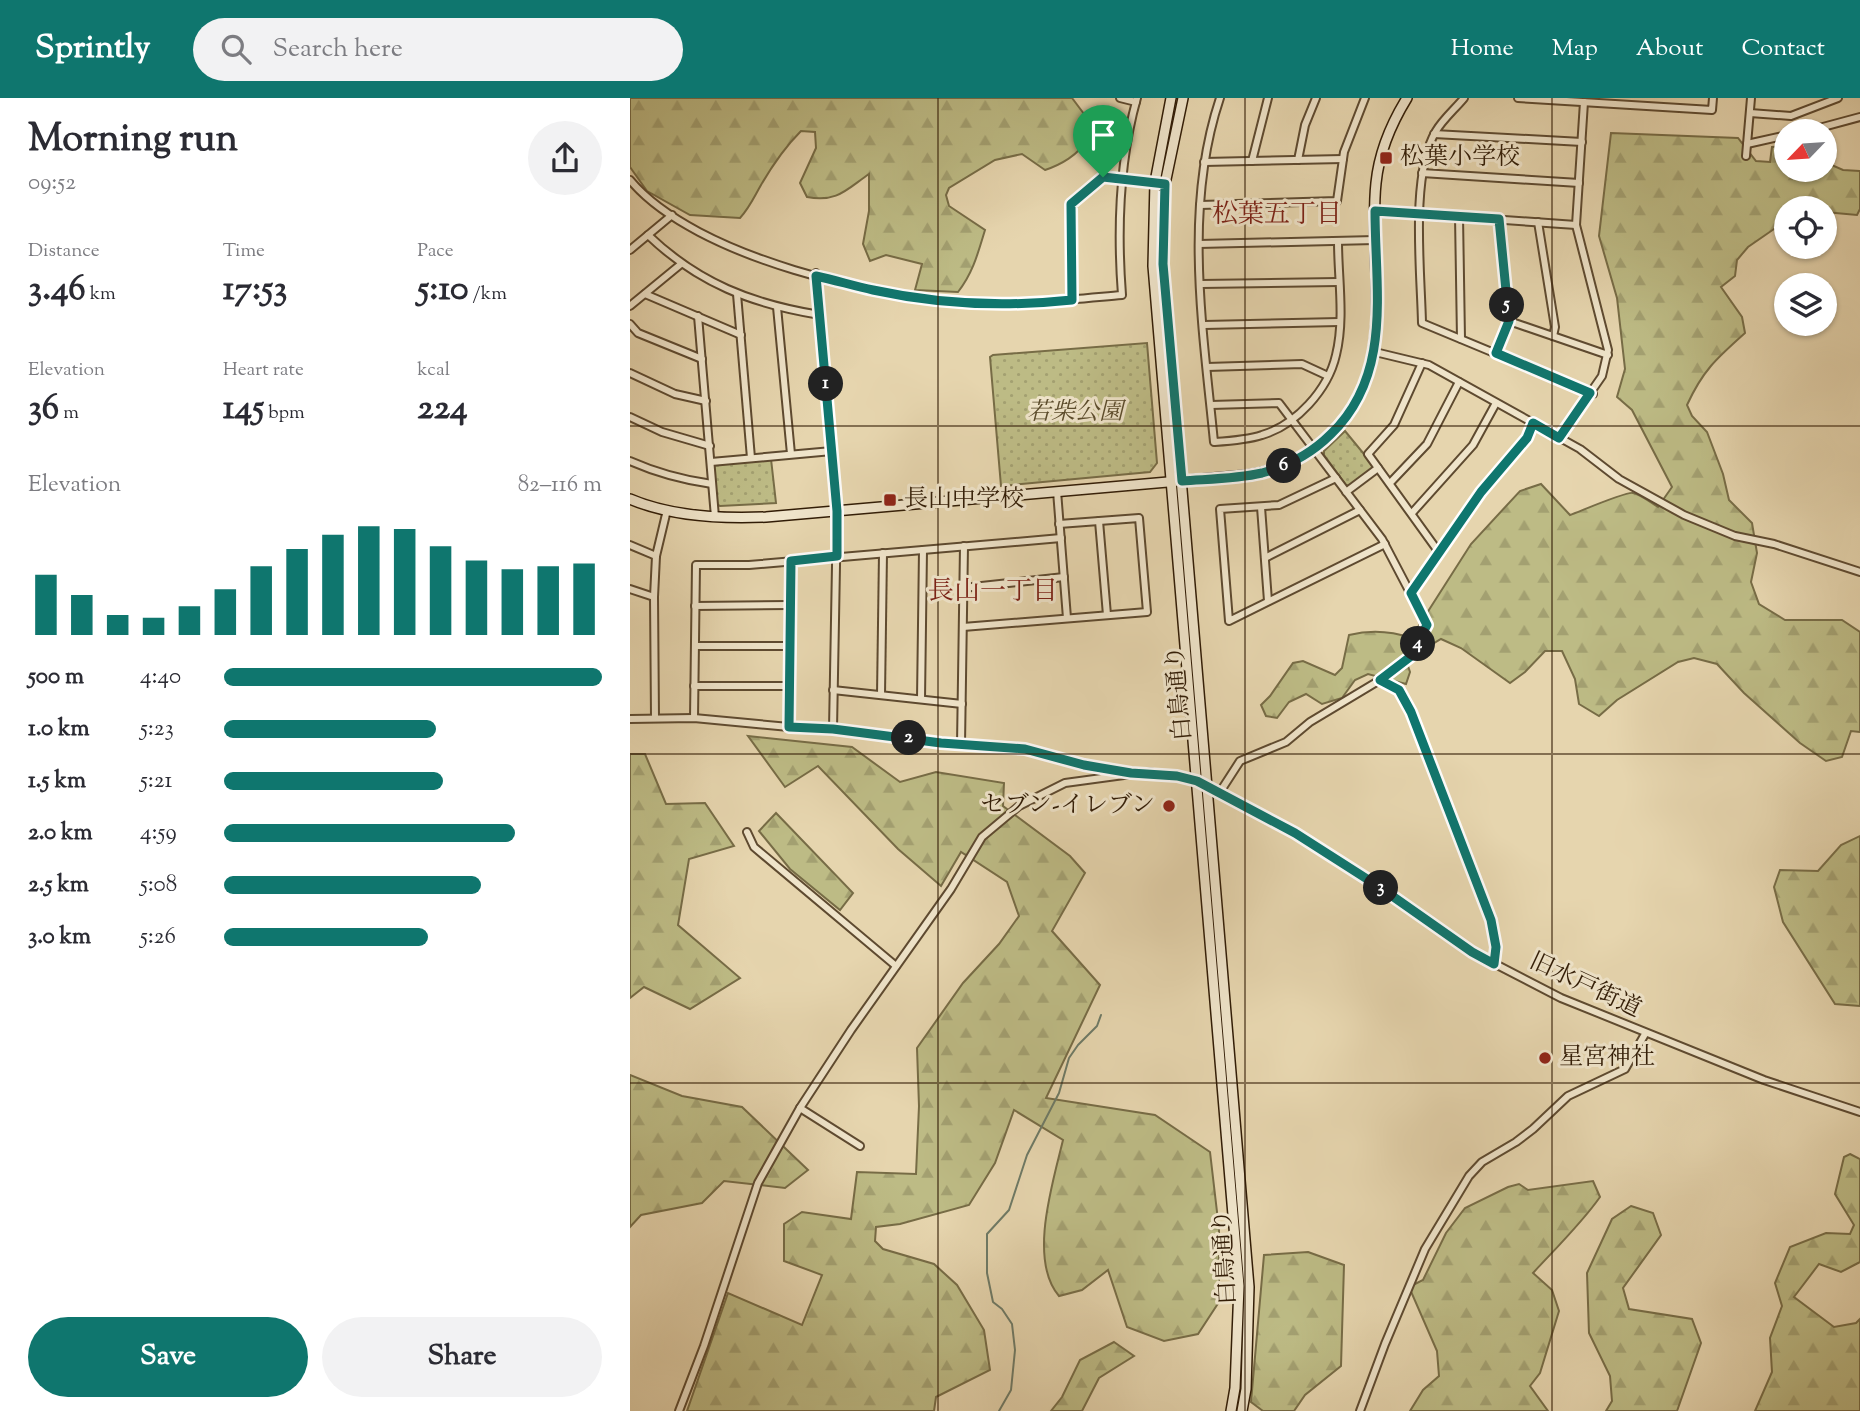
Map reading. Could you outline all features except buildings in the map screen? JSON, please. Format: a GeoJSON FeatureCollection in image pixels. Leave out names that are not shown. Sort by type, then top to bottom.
{"type":"FeatureCollection","features":[{"type":"Feature","properties":{"kind":"main road","name":"白鳥通り"},"geometry":{"type":"LineString","coordinates":[[1171,98],[1154,182],[1153,266],[1238,1286],[1235,1388],[1231,1411]]}},
{"type":"Feature","properties":{"kind":"main road","name":"白鳥通り"},"geometry":{"type":"LineString","coordinates":[[1183,98],[1165,184],[1163,264],[1250,1287],[1246,1389],[1242,1411]]}},
{"type":"Feature","properties":{"kind":"main road"},"geometry":{"type":"LineString","coordinates":[[630,499],[667,510],[715,517],[766,517],[1182,481],[1260,473],[1285,465],[1314,449],[1335,431],[1353,408],[1369,377],[1375,352],[1376,182],[1390,130],[1407,98]]}},
{"type":"Feature","properties":{"kind":"street"},"geometry":{"type":"LineString","coordinates":[[630,180],[650,201],[736,250],[875,291],[931,300],[984,303],[1122,295],[1119,243],[1122,179],[1136,100],[1120,98]]}},
{"type":"Feature","properties":{"kind":"street"},"geometry":{"type":"LineString","coordinates":[[1220,98],[1204,162],[1199,244],[1214,442],[1260,436],[1293,420],[1316,395],[1328,376],[1336,354],[1339,322],[1338,242]]}},
{"type":"Feature","properties":{"kind":"street"},"geometry":{"type":"LineString","coordinates":[[1252,161],[1268,98]]}},
{"type":"Feature","properties":{"kind":"street"},"geometry":{"type":"LineString","coordinates":[[1298,160],[1305,125],[1316,98]]}},
{"type":"Feature","properties":{"kind":"street"},"geometry":{"type":"LineString","coordinates":[[1200,205],[1337,201],[1349,134],[1365,98]]}},
{"type":"Feature","properties":{"kind":"street"},"geometry":{"type":"LineString","coordinates":[[1464,98],[1434,134],[1422,173],[1419,213],[1422,323],[1592,393]]}},
{"type":"Feature","properties":{"kind":"street"},"geometry":{"type":"LineString","coordinates":[[1518,98],[1712,110],[1713,98]]}},
{"type":"Feature","properties":{"kind":"street"},"geometry":{"type":"LineString","coordinates":[[1746,156],[1751,98]]}},
{"type":"Feature","properties":{"kind":"street"},"geometry":{"type":"LineString","coordinates":[[1812,98],[1815,107]]}},
{"type":"Feature","properties":{"kind":"street"},"geometry":{"type":"LineString","coordinates":[[1750,113],[1791,116],[1838,98]]}},
{"type":"Feature","properties":{"kind":"street"},"geometry":{"type":"LineString","coordinates":[[1559,438],[1592,393],[1602,376],[1608,355],[1577,225],[1584,102]]}},
{"type":"Feature","properties":{"kind":"street"},"geometry":{"type":"LineString","coordinates":[[1838,123],[1860,117]]}},
{"type":"Feature","properties":{"kind":"street"},"geometry":{"type":"LineString","coordinates":[[1434,134],[1582,142]]}},
{"type":"Feature","properties":{"kind":"street"},"geometry":{"type":"LineString","coordinates":[[1748,144],[1774,138]]}},
{"type":"Feature","properties":{"kind":"street"},"geometry":{"type":"LineString","coordinates":[[1204,162],[1343,159]]}},
{"type":"Feature","properties":{"kind":"street"},"geometry":{"type":"LineString","coordinates":[[1422,173],[1579,183]]}},
{"type":"Feature","properties":{"kind":"street"},"geometry":{"type":"LineString","coordinates":[[1072,300],[1071,204],[1103,177],[1165,184]]}},
{"type":"Feature","properties":{"kind":"street"},"geometry":{"type":"LineString","coordinates":[[1375,211],[1577,225]]}},
{"type":"Feature","properties":{"kind":"street"},"geometry":{"type":"LineString","coordinates":[[630,250],[672,215]]}},
{"type":"Feature","properties":{"kind":"street"},"geometry":{"type":"LineString","coordinates":[[1459,216],[1461,339]]}},
{"type":"Feature","properties":{"kind":"street"},"geometry":{"type":"LineString","coordinates":[[1496,353],[1509,321],[1499,219]]}},
{"type":"Feature","properties":{"kind":"street"},"geometry":{"type":"LineString","coordinates":[[1538,222],[1555,327],[1553,336]]}},
{"type":"Feature","properties":{"kind":"street"},"geometry":{"type":"LineString","coordinates":[[648,235],[681,264],[737,294],[777,307],[820,316]]}},
{"type":"Feature","properties":{"kind":"street"},"geometry":{"type":"LineString","coordinates":[[1199,244],[1375,240]]}},
{"type":"Feature","properties":{"kind":"street"},"geometry":{"type":"LineString","coordinates":[[630,306],[681,264]]}},
{"type":"Feature","properties":{"kind":"street"},"geometry":{"type":"LineString","coordinates":[[816,274],[837,511],[833,729]]}},
{"type":"Feature","properties":{"kind":"street"},"geometry":{"type":"LineString","coordinates":[[1201,284],[1339,282]]}},
{"type":"Feature","properties":{"kind":"street"},"geometry":{"type":"LineString","coordinates":[[645,294],[740,335]]}},
{"type":"Feature","properties":{"kind":"street"},"geometry":{"type":"LineString","coordinates":[[737,294],[751,458]]}},
{"type":"Feature","properties":{"kind":"street"},"geometry":{"type":"LineString","coordinates":[[777,307],[791,454]]}},
{"type":"Feature","properties":{"kind":"street"},"geometry":{"type":"LineString","coordinates":[[698,316],[715,517]]}},
{"type":"Feature","properties":{"kind":"street"},"geometry":{"type":"LineString","coordinates":[[1509,321],[1608,355]]}},
{"type":"Feature","properties":{"kind":"street"},"geometry":{"type":"LineString","coordinates":[[1204,326],[1339,322]]}},
{"type":"Feature","properties":{"kind":"street"},"geometry":{"type":"LineString","coordinates":[[630,324],[638,333],[702,359]]}},
{"type":"Feature","properties":{"kind":"street"},"geometry":{"type":"LineString","coordinates":[[1375,352],[1422,363],[1459,382],[1580,449],[1619,480],[1684,515],[1735,536],[1774,544],[1860,572]]}},
{"type":"Feature","properties":{"kind":"street"},"geometry":{"type":"LineString","coordinates":[[1422,363],[1394,425],[1368,454],[1438,551]]}},
{"type":"Feature","properties":{"kind":"street"},"geometry":{"type":"LineString","coordinates":[[1207,367],[1302,365],[1328,376]]}},
{"type":"Feature","properties":{"kind":"street"},"geometry":{"type":"LineString","coordinates":[[630,373],[675,394],[706,401]]}},
{"type":"Feature","properties":{"kind":"street"},"geometry":{"type":"LineString","coordinates":[[1390,483],[1427,444],[1459,382]]}},
{"type":"Feature","properties":{"kind":"street"},"geometry":{"type":"LineString","coordinates":[[1211,405],[1279,403],[1385,544],[1427,625],[1410,657],[1380,680],[1310,722],[1286,742],[1240,761],[1220,792]]}},
{"type":"Feature","properties":{"kind":"street"},"geometry":{"type":"LineString","coordinates":[[1412,513],[1473,445],[1496,403]]}},
{"type":"Feature","properties":{"kind":"street"},"geometry":{"type":"LineString","coordinates":[[630,417],[662,432],[710,446]]}},
{"type":"Feature","properties":{"kind":"street"},"geometry":{"type":"LineString","coordinates":[[1411,593],[1481,492],[1527,438],[1533,423]]}},
{"type":"Feature","properties":{"kind":"street"},"geometry":{"type":"LineString","coordinates":[[711,462],[832,451]]}},
{"type":"Feature","properties":{"kind":"street"},"geometry":{"type":"LineString","coordinates":[[630,461],[686,481],[712,484]]}},
{"type":"Feature","properties":{"kind":"street"},"geometry":{"type":"LineString","coordinates":[[1346,492],[1378,468]]}},
{"type":"Feature","properties":{"kind":"street"},"geometry":{"type":"LineString","coordinates":[[1336,478],[1279,505],[1220,509],[1229,621],[1385,544]]}},
{"type":"Feature","properties":{"kind":"street"},"geometry":{"type":"LineString","coordinates":[[1057,491],[1067,618]]}},
{"type":"Feature","properties":{"kind":"street"},"geometry":{"type":"LineString","coordinates":[[1261,507],[1268,601]]}},
{"type":"Feature","properties":{"kind":"street"},"geometry":{"type":"LineString","coordinates":[[655,718],[656,556],[667,510]]}},
{"type":"Feature","properties":{"kind":"street"},"geometry":{"type":"LineString","coordinates":[[1265,558],[1360,510]]}},
{"type":"Feature","properties":{"kind":"street"},"geometry":{"type":"LineString","coordinates":[[963,627],[1147,612],[1139,518],[1059,524]]}},
{"type":"Feature","properties":{"kind":"street"},"geometry":{"type":"LineString","coordinates":[[1099,521],[1107,615]]}},
{"type":"Feature","properties":{"kind":"street"},"geometry":{"type":"LineString","coordinates":[[694,718],[696,565],[791,561],[1061,538]]}},
{"type":"Feature","properties":{"kind":"street"},"geometry":{"type":"LineString","coordinates":[[630,545],[656,556]]}},
{"type":"Feature","properties":{"kind":"street"},"geometry":{"type":"LineString","coordinates":[[961,744],[964,546]]}},
{"type":"Feature","properties":{"kind":"street"},"geometry":{"type":"LineString","coordinates":[[921,699],[923,550]]}},
{"type":"Feature","properties":{"kind":"street"},"geometry":{"type":"LineString","coordinates":[[881,695],[883,553]]}},
{"type":"Feature","properties":{"kind":"street"},"geometry":{"type":"LineString","coordinates":[[789,727],[791,561]]}},
{"type":"Feature","properties":{"kind":"street"},"geometry":{"type":"LineString","coordinates":[[963,587],[1064,577]]}},
{"type":"Feature","properties":{"kind":"street"},"geometry":{"type":"LineString","coordinates":[[630,589],[654,597]]}},
{"type":"Feature","properties":{"kind":"street"},"geometry":{"type":"LineString","coordinates":[[695,606],[790,606]]}},
{"type":"Feature","properties":{"kind":"street"},"geometry":{"type":"LineString","coordinates":[[695,646],[790,646]]}},
{"type":"Feature","properties":{"kind":"street"},"geometry":{"type":"LineString","coordinates":[[1380,680],[1399,690],[1411,712],[1491,920],[1496,947],[1494,964]]}},
{"type":"Feature","properties":{"kind":"street"},"geometry":{"type":"LineString","coordinates":[[694,686],[790,686]]}},
{"type":"Feature","properties":{"kind":"street"},"geometry":{"type":"LineString","coordinates":[[833,690],[962,704]]}},
{"type":"Feature","properties":{"kind":"street"},"geometry":{"type":"LineString","coordinates":[[630,719],[694,718],[1025,749],[1084,765],[1131,773]]}},
{"type":"Feature","properties":{"kind":"street"},"geometry":{"type":"LineString","coordinates":[[679,1411],[704,1346],[758,1183],[800,1108],[951,889],[982,837],[1003,817],[1065,783],[1131,773]]}},
{"type":"Feature","properties":{"kind":"street","name":"旧水戸街道"},"geometry":{"type":"LineString","coordinates":[[1131,773],[1177,776],[1197,781],[1220,792],[1295,833],[1378,886],[1472,952],[1561,999],[1764,1080],[1860,1112]]}},
{"type":"Feature","properties":{"kind":"street"},"geometry":{"type":"LineString","coordinates":[[747,832],[754,847],[896,966]]}},
{"type":"Feature","properties":{"kind":"street"},"geometry":{"type":"LineString","coordinates":[[1360,1411],[1425,1249],[1469,1176],[1482,1162],[1533,1129],[1568,1096],[1625,1069],[1645,1034]]}},
{"type":"Feature","properties":{"kind":"street"},"geometry":{"type":"LineString","coordinates":[[800,1108],[860,1146]]}},
{"type":"Feature","properties":{"kind":"green space"},"geometry":{"type":"Polygon","coordinates":[[[630,98],[1072,98],[1090,122],[1084,145],[1069,159],[1057,165],[1045,170],[1022,154],[995,160],[949,188],[946,195],[949,206],[985,230],[977,255],[968,278],[958,292],[915,290],[922,264],[886,255],[870,261],[863,244],[869,211],[869,174],[834,196],[807,197],[800,183],[816,148],[815,132],[801,131],[790,143],[740,218],[690,215],[647,191],[630,167],[630,98]]]}},
{"type":"Feature","properties":{"kind":"green space"},"geometry":{"type":"Polygon","coordinates":[[[1611,133],[1738,138],[1756,161],[1770,162],[1774,147],[1774,182],[1838,182],[1838,168],[1860,171],[1860,209],[1857,215],[1837,213],[1837,196],[1774,196],[1774,229],[1748,247],[1737,260],[1735,276],[1721,287],[1742,317],[1745,333],[1712,365],[1687,405],[1692,416],[1707,432],[1723,474],[1729,500],[1752,523],[1757,553],[1751,582],[1759,604],[1785,620],[1842,620],[1860,632],[1860,732],[1851,731],[1842,757],[1826,761],[1800,743],[1744,693],[1717,664],[1694,658],[1678,662],[1617,700],[1599,716],[1579,704],[1575,679],[1562,651],[1545,651],[1510,683],[1461,648],[1441,639],[1406,660],[1410,672],[1406,684],[1368,674],[1355,680],[1342,698],[1322,704],[1306,694],[1289,702],[1277,718],[1266,716],[1261,705],[1293,663],[1303,661],[1335,675],[1342,668],[1349,635],[1380,632],[1411,638],[1471,544],[1520,491],[1541,484],[1570,515],[1629,493],[1640,495],[1658,507],[1672,487],[1632,410],[1617,397],[1625,369],[1617,298],[1599,236],[1611,133]]]}},
{"type":"Feature","properties":{"kind":"green space","name":"若柴公園"},"geometry":{"type":"Polygon","coordinates":[[[1147,343],[1157,463],[1150,472],[1001,486],[990,357],[1147,343]]]}},
{"type":"Feature","properties":{"kind":"green space"},"geometry":{"type":"Polygon","coordinates":[[[1345,431],[1373,465],[1372,470],[1350,486],[1346,485],[1324,455],[1324,451],[1345,431]]]}},
{"type":"Feature","properties":{"kind":"green space"},"geometry":{"type":"Polygon","coordinates":[[[771,459],[776,503],[717,504],[713,464],[771,459]]]}},
{"type":"Feature","properties":{"kind":"green space"},"geometry":{"type":"Polygon","coordinates":[[[748,736],[852,747],[900,782],[936,772],[1004,783],[1003,806],[1070,856],[1085,873],[1052,931],[1100,985],[1046,1098],[1155,1115],[1210,1152],[1219,1229],[1219,1302],[1198,1334],[1164,1341],[1127,1327],[1108,1270],[1082,1290],[1059,1296],[1050,1281],[1044,1242],[1049,1198],[1063,1140],[1014,1110],[995,1163],[969,1205],[900,1224],[876,1227],[875,1241],[883,1249],[934,1264],[957,1285],[984,1330],[990,1370],[936,1397],[934,1411],[687,1411],[728,1293],[802,1325],[822,1275],[784,1261],[784,1224],[802,1212],[851,1219],[857,1172],[916,1174],[919,1106],[917,1048],[963,983],[999,944],[1019,916],[1007,882],[961,852],[941,886],[898,849],[818,766],[785,787],[748,736]]]}},
{"type":"Feature","properties":{"kind":"green space"},"geometry":{"type":"Polygon","coordinates":[[[630,754],[645,754],[666,804],[705,803],[734,846],[689,859],[678,925],[740,978],[690,1009],[644,987],[630,998],[630,754]]]}},
{"type":"Feature","properties":{"kind":"green space"},"geometry":{"type":"Polygon","coordinates":[[[776,813],[853,893],[840,910],[790,869],[759,831],[776,813]]]}},
{"type":"Feature","properties":{"kind":"green space"},"geometry":{"type":"Polygon","coordinates":[[[1860,836],[1860,1006],[1835,1004],[1783,922],[1774,887],[1780,870],[1818,871],[1841,845],[1860,836]]]}},
{"type":"Feature","properties":{"kind":"green space"},"geometry":{"type":"Polygon","coordinates":[[[630,1075],[682,1096],[742,1107],[808,1170],[785,1188],[724,1181],[702,1203],[641,1215],[630,1227],[630,1075]]]}},
{"type":"Feature","properties":{"kind":"green space"},"geometry":{"type":"Polygon","coordinates":[[[1850,1154],[1860,1159],[1860,1262],[1841,1272],[1819,1264],[1794,1297],[1834,1327],[1856,1323],[1860,1319],[1860,1411],[1755,1411],[1772,1372],[1770,1338],[1782,1306],[1775,1283],[1790,1247],[1826,1233],[1850,1234],[1854,1225],[1835,1194],[1844,1157],[1850,1154]]]}},
{"type":"Feature","properties":{"kind":"green space"},"geometry":{"type":"Polygon","coordinates":[[[1593,1181],[1600,1197],[1533,1273],[1552,1290],[1559,1311],[1540,1373],[1530,1386],[1548,1411],[1410,1411],[1423,1390],[1439,1376],[1437,1351],[1409,1287],[1423,1280],[1446,1233],[1465,1208],[1519,1184],[1528,1190],[1593,1181]]]}},
{"type":"Feature","properties":{"kind":"green space"},"geometry":{"type":"Polygon","coordinates":[[[1631,1206],[1653,1213],[1661,1235],[1623,1288],[1629,1309],[1692,1319],[1701,1343],[1677,1411],[1606,1411],[1612,1401],[1610,1376],[1589,1333],[1587,1273],[1612,1219],[1631,1206]]]}},
{"type":"Feature","properties":{"kind":"green space"},"geometry":{"type":"Polygon","coordinates":[[[1308,1252],[1344,1265],[1341,1366],[1305,1395],[1294,1411],[1263,1411],[1251,1402],[1264,1255],[1308,1252]]]}},
{"type":"Feature","properties":{"kind":"green space"},"geometry":{"type":"Polygon","coordinates":[[[1114,1342],[1134,1356],[1099,1378],[1082,1411],[1051,1411],[1062,1397],[1080,1360],[1114,1342]]]}},
{"type":"Feature","properties":{"kind":"waterway"},"geometry":{"type":"LineString","coordinates":[[999,1411],[1011,1390],[1015,1350],[1012,1324],[1002,1309],[993,1302],[987,1273],[987,1234],[1009,1210],[1027,1155],[1059,1093],[1069,1058],[1097,1026],[1101,1015]]}},
{"type":"Feature","properties":{"kind":"place","name":"松葉小学校"},"geometry":{"type":"Point","coordinates":[1386,158]}},
{"type":"Feature","properties":{"kind":"place","name":"長山中学校"},"geometry":{"type":"Point","coordinates":[890,500]}},
{"type":"Feature","properties":{"kind":"place","name":"セブン-イレブン"},"geometry":{"type":"Point","coordinates":[1169,806]}},
{"type":"Feature","properties":{"kind":"place","name":"星宮神社"},"geometry":{"type":"Point","coordinates":[1545,1058]}},
{"type":"Feature","properties":{"kind":"district","name":"松葉五丁目"},"geometry":{"type":"Point","coordinates":[1277,215]}},
{"type":"Feature","properties":{"kind":"district","name":"長山一丁目"},"geometry":{"type":"Point","coordinates":[993,592]}},
{"type":"Feature","properties":{"kind":"route"},"geometry":{"type":"LineString","coordinates":[[1103,177],[1165,184],[1163,264],[1182,481],[1248,475],[1285,465],[1325,440],[1353,408],[1369,377],[1377,337],[1375,211],[1499,219],[1509,321],[1496,353],[1590,393],[1559,438],[1533,423],[1527,438],[1481,492],[1411,593],[1427,625],[1410,657],[1380,680],[1399,690],[1411,712],[1491,920],[1496,947],[1494,964],[1295,833],[1189,778],[1146,772],[1131,773],[1084,765],[1025,749],[789,727],[791,561],[837,556],[837,511],[816,276],[875,291],[931,300],[984,303],[1072,300],[1071,204],[1103,177]]}}]}
